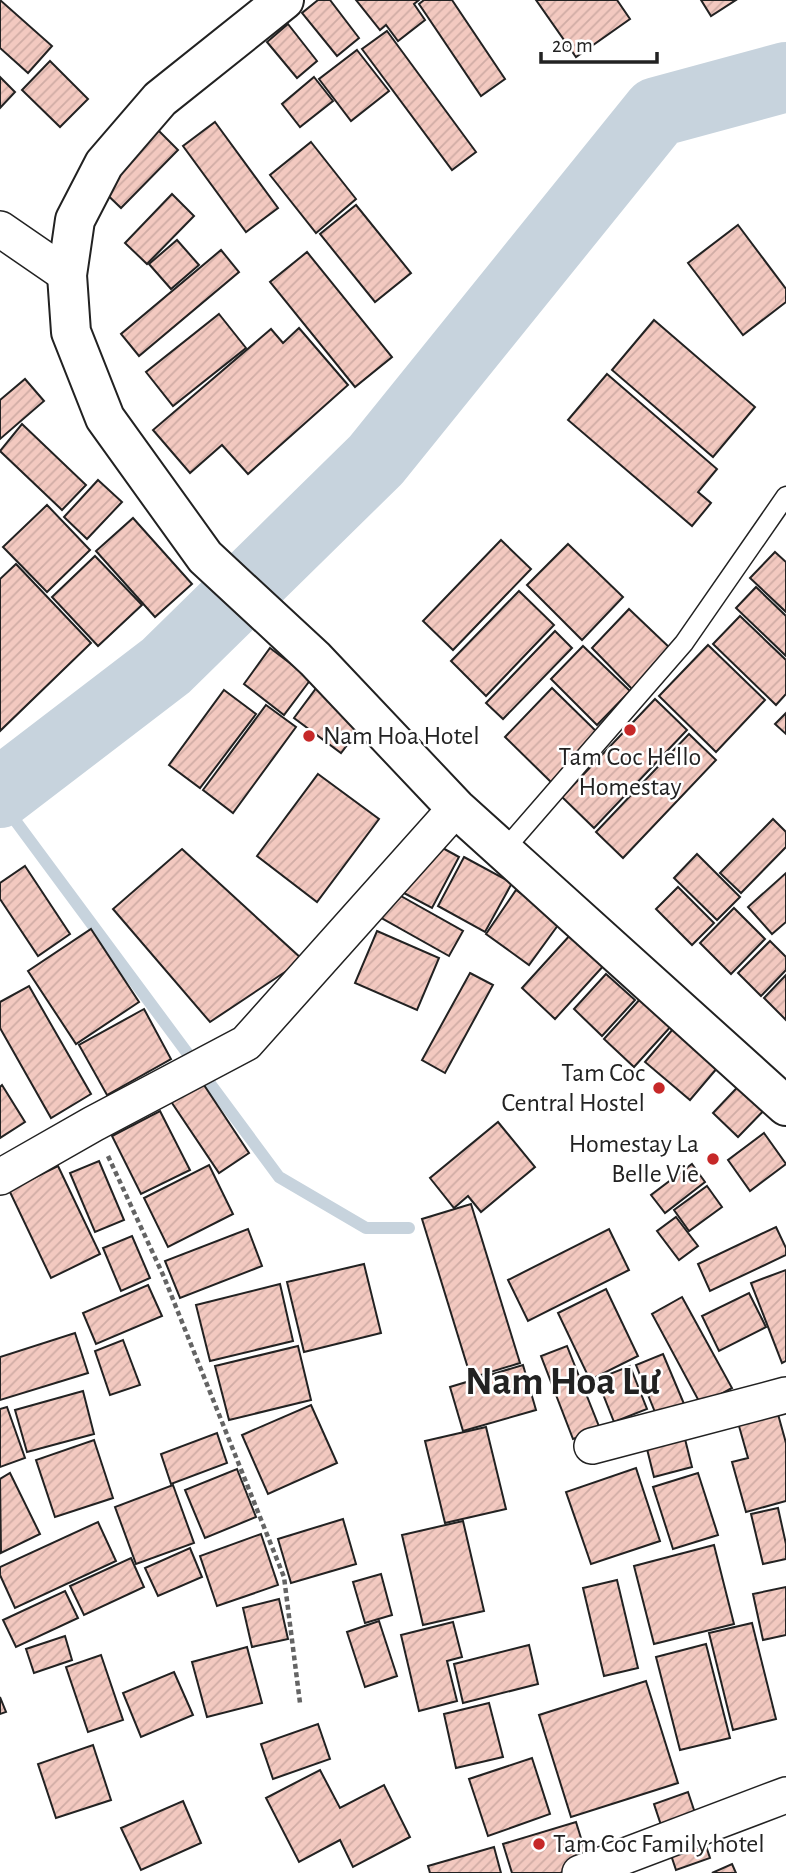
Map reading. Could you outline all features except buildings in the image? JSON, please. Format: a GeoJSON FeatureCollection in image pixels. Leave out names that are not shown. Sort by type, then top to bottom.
{"type":"FeatureCollection","features":[{"type":"Feature","properties":{"kind":"main road"},"geometry":{"type":"LineString","coordinates":[[284,0],[160,99],[104,164],[75,220],[66,275],[71,332],[105,418],[205,557],[315,659],[456,808],[786,1106]]}},
{"type":"Feature","properties":{"kind":"street"},"geometry":{"type":"LineString","coordinates":[[0,229],[66,275]]}},
{"type":"Feature","properties":{"kind":"street"},"geometry":{"type":"LineString","coordinates":[[0,1177],[246,1043],[456,808]]}},
{"type":"Feature","properties":{"kind":"street"},"geometry":{"type":"LineString","coordinates":[[592,1446],[786,1395]]}},
{"type":"Feature","properties":{"kind":"street"},"geometry":{"type":"LineString","coordinates":[[580,1873],[786,1795]]}},
{"type":"Feature","properties":{"kind":"lane"},"geometry":{"type":"LineString","coordinates":[[504,850],[684,643],[786,496]]}},
{"type":"Feature","properties":{"kind":"path"},"geometry":{"type":"LineString","coordinates":[[93,1124],[164,1277],[284,1577],[299,1703]]}},
{"type":"Feature","properties":{"kind":"waterway"},"geometry":{"type":"LineString","coordinates":[[0,793],[166,666],[376,460],[657,112],[786,77]]}},
{"type":"Feature","properties":{"kind":"waterway"},"geometry":{"type":"LineString","coordinates":[[0,800],[279,1177],[366,1228],[409,1228]]}},
{"type":"Feature","properties":{"kind":"place","name":"Tam Coc Hello Homestay"},"geometry":{"type":"Point","coordinates":[630,730]}},
{"type":"Feature","properties":{"kind":"place","name":"Nam Hoa Hotel"},"geometry":{"type":"Point","coordinates":[309,736]}},
{"type":"Feature","properties":{"kind":"place","name":"Tam Coc Central Hostel"},"geometry":{"type":"Point","coordinates":[659,1088]}},
{"type":"Feature","properties":{"kind":"place","name":"Homestay La Belle Vie"},"geometry":{"type":"Point","coordinates":[713,1159]}},
{"type":"Feature","properties":{"kind":"place","name":"Tam Coc Family hotel"},"geometry":{"type":"Point","coordinates":[539,1844]}},
{"type":"Feature","properties":{"kind":"district","name":"Nam Hoa Lư"},"geometry":{"type":"Point","coordinates":[563,1382]}}]}
